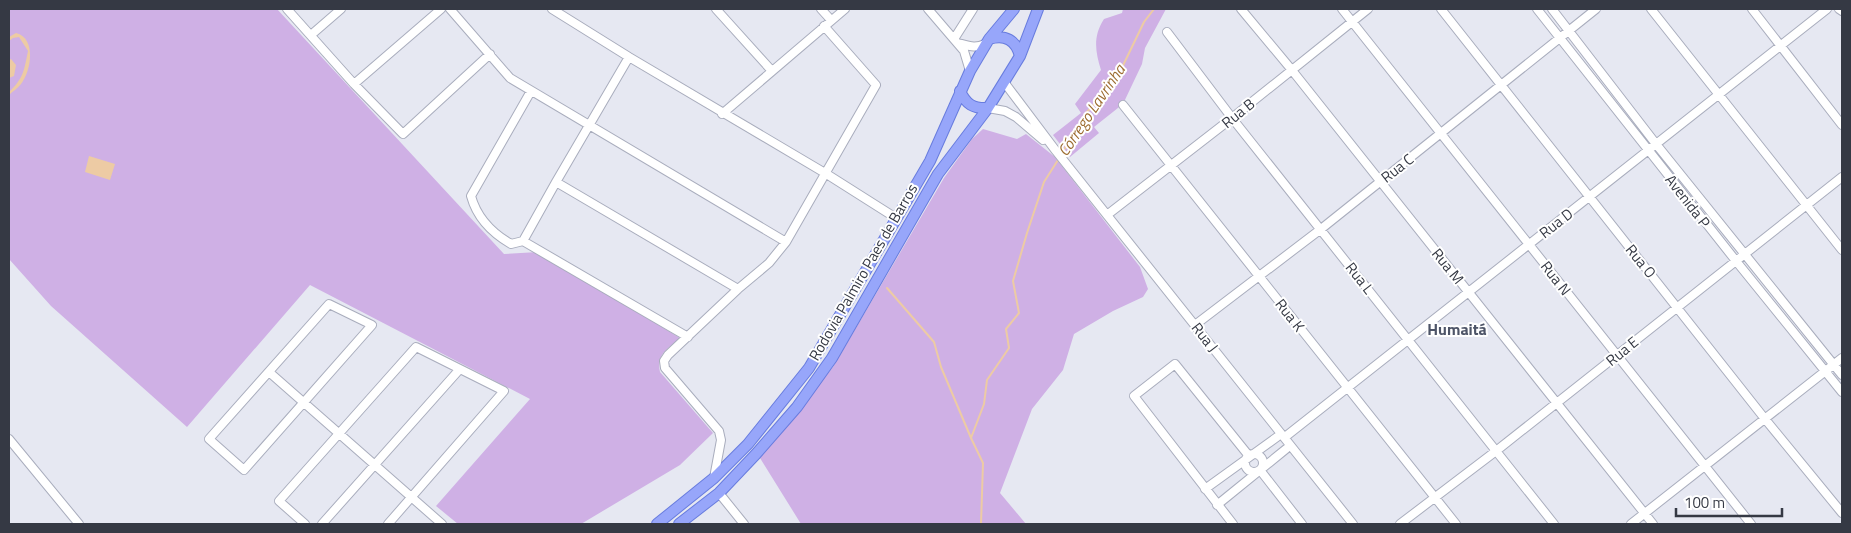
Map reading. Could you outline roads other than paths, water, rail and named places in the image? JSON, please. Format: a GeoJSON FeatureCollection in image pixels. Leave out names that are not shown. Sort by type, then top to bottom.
{"type":"FeatureCollection","features":[{"type":"Feature","properties":{"kind":"main road","name":"Rodovia Palmiro Paes de Barros"},"geometry":{"type":"LineString","coordinates":[[657,524],[714,478],[748,444],[809,368],[930,161],[970,71],[988,41],[1014,9]]}},
{"type":"Feature","properties":{"kind":"main road","name":"Rodovia Palmiro Paes de Barros"},"geometry":{"type":"LineString","coordinates":[[679,524],[718,493],[756,454],[797,407],[832,358],[938,174],[988,108],[1020,56],[1038,9]]}},
{"type":"Feature","properties":{"kind":"main road"},"geometry":{"type":"LineString","coordinates":[[988,41],[1003,37],[1009,39],[1018,49],[1020,56]]}},
{"type":"Feature","properties":{"kind":"main road"},"geometry":{"type":"LineString","coordinates":[[960,91],[963,99],[970,106],[979,109],[988,108]]}},
{"type":"Feature","properties":{"kind":"street"},"geometry":{"type":"LineString","coordinates":[[287,9],[354,84],[403,134],[490,54]]}},
{"type":"Feature","properties":{"kind":"street"},"geometry":{"type":"LineString","coordinates":[[311,35],[341,9]]}},
{"type":"Feature","properties":{"kind":"street"},"geometry":{"type":"LineString","coordinates":[[354,84],[441,9]]}},
{"type":"Feature","properties":{"kind":"street"},"geometry":{"type":"LineString","coordinates":[[450,9],[510,78],[786,242]]}},
{"type":"Feature","properties":{"kind":"street"},"geometry":{"type":"LineString","coordinates":[[554,9],[722,114],[824,173],[896,218]]}},
{"type":"Feature","properties":{"kind":"street"},"geometry":{"type":"LineString","coordinates":[[716,9],[772,70]]}},
{"type":"Feature","properties":{"kind":"street"},"geometry":{"type":"LineString","coordinates":[[821,9],[831,20]]}},
{"type":"Feature","properties":{"kind":"street"},"geometry":{"type":"LineString","coordinates":[[722,114],[845,9]]}},
{"type":"Feature","properties":{"kind":"street"},"geometry":{"type":"LineString","coordinates":[[928,9],[956,41],[967,58],[970,71]]}},
{"type":"Feature","properties":{"kind":"street"},"geometry":{"type":"LineString","coordinates":[[956,41],[973,9]]}},
{"type":"Feature","properties":{"kind":"street","name":"Rua M"},"geometry":{"type":"LineString","coordinates":[[1242,9],[1653,524]]}},
{"type":"Feature","properties":{"kind":"street","name":"Rua N"},"geometry":{"type":"LineString","coordinates":[[1342,9],[1751,524]]}},
{"type":"Feature","properties":{"kind":"street","name":"Rua B"},"geometry":{"type":"LineString","coordinates":[[1107,215],[1368,9]]}},
{"type":"Feature","properties":{"kind":"street","name":"Rua O"},"geometry":{"type":"LineString","coordinates":[[1441,9],[1765,419],[1842,513]]}},
{"type":"Feature","properties":{"kind":"street","name":"Avenida P"},"geometry":{"type":"LineString","coordinates":[[1537,9],[1842,392]]}},
{"type":"Feature","properties":{"kind":"street","name":"Avenida P"},"geometry":{"type":"LineString","coordinates":[[1552,9],[1656,144],[1842,375]]}},
{"type":"Feature","properties":{"kind":"street","name":"Rua C"},"geometry":{"type":"LineString","coordinates":[[1196,325],[1321,229],[1596,9]]}},
{"type":"Feature","properties":{"kind":"street"},"geometry":{"type":"LineString","coordinates":[[1651,9],[1842,250]]}},
{"type":"Feature","properties":{"kind":"street"},"geometry":{"type":"LineString","coordinates":[[1752,9],[1842,126]]}},
{"type":"Feature","properties":{"kind":"street","name":"Rua D"},"geometry":{"type":"LineString","coordinates":[[1205,489],[1248,456],[1281,437],[1347,387],[1827,9]]}},
{"type":"Feature","properties":{"kind":"street"},"geometry":{"type":"LineString","coordinates":[[714,478],[721,440],[719,431],[666,368],[664,360],[738,289],[769,263],[786,242],[876,84],[824,26]]}},
{"type":"Feature","properties":{"kind":"street","name":"Rua L"},"geometry":{"type":"LineString","coordinates":[[1167,32],[1232,118],[1554,524]]}},
{"type":"Feature","properties":{"kind":"street"},"geometry":{"type":"LineString","coordinates":[[956,41],[972,47],[980,47],[988,41]]}},
{"type":"Feature","properties":{"kind":"street"},"geometry":{"type":"LineString","coordinates":[[524,241],[629,57]]}},
{"type":"Feature","properties":{"kind":"street","name":"Rua J"},"geometry":{"type":"LineString","coordinates":[[1004,82],[1063,161],[1196,325],[1281,437],[1354,524]]}},
{"type":"Feature","properties":{"kind":"street"},"geometry":{"type":"LineString","coordinates":[[532,91],[471,196],[474,210],[495,235],[511,244],[524,241],[688,337]]}},
{"type":"Feature","properties":{"kind":"street","name":"Rua K"},"geometry":{"type":"LineString","coordinates":[[1123,105],[1456,524]]}},
{"type":"Feature","properties":{"kind":"street","name":"Rua J"},"geometry":{"type":"LineString","coordinates":[[988,108],[1005,111],[1016,117],[1056,151]]}},
{"type":"Feature","properties":{"kind":"street","name":"Rua E"},"geometry":{"type":"LineString","coordinates":[[1400,524],[1496,451],[1842,177]]}},
{"type":"Feature","properties":{"kind":"street"},"geometry":{"type":"LineString","coordinates":[[556,182],[738,289]]}},
{"type":"Feature","properties":{"kind":"street"},"geometry":{"type":"LineString","coordinates":[[329,304],[372,325],[244,470],[209,439],[269,372],[329,304]]}},
{"type":"Feature","properties":{"kind":"street"},"geometry":{"type":"LineString","coordinates":[[305,524],[279,501],[416,347],[504,391],[388,524]]}},
{"type":"Feature","properties":{"kind":"street"},"geometry":{"type":"LineString","coordinates":[[1631,524],[1842,358]]}},
{"type":"Feature","properties":{"kind":"street"},"geometry":{"type":"LineString","coordinates":[[1232,524],[1134,396],[1175,364],[1248,456]]}},
{"type":"Feature","properties":{"kind":"street"},"geometry":{"type":"LineString","coordinates":[[322,524],[459,370]]}},
{"type":"Feature","properties":{"kind":"street"},"geometry":{"type":"LineString","coordinates":[[269,372],[442,524]]}},
{"type":"Feature","properties":{"kind":"street"},"geometry":{"type":"LineString","coordinates":[[9,439],[79,524]]}},
{"type":"Feature","properties":{"kind":"street"},"geometry":{"type":"LineString","coordinates":[[1217,505],[1286,449]]}},
{"type":"Feature","properties":{"kind":"street"},"geometry":{"type":"LineString","coordinates":[[1254,454],[1261,458],[1263,466],[1260,470],[1251,471],[1246,467],[1245,461],[1248,456],[1254,454]]}},
{"type":"Feature","properties":{"kind":"street"},"geometry":{"type":"LineString","coordinates":[[1260,470],[1302,524]]}},
{"type":"Feature","properties":{"kind":"street"},"geometry":{"type":"LineString","coordinates":[[718,493],[744,524]]}},
{"type":"Feature","properties":{"kind":"waterway","name":"Córrego Lavrinha"},"geometry":{"type":"LineString","coordinates":[[1062,153],[1085,114],[1115,82],[1144,22],[1154,9]]}},
{"type":"Feature","properties":{"kind":"waterway","name":"Córrego Lavrinha"},"geometry":{"type":"LineString","coordinates":[[981,524],[983,463],[971,438],[984,404],[987,380],[1009,348],[1006,329],[1019,313],[1013,281],[1044,182],[1058,160]]}},
{"type":"Feature","properties":{"kind":"waterway"},"geometry":{"type":"LineString","coordinates":[[887,288],[934,342],[941,367],[971,438]]}},
{"type":"Feature","properties":{"kind":"district","name":"Humaitá"},"geometry":{"type":"Point","coordinates":[1457,329]}}]}
